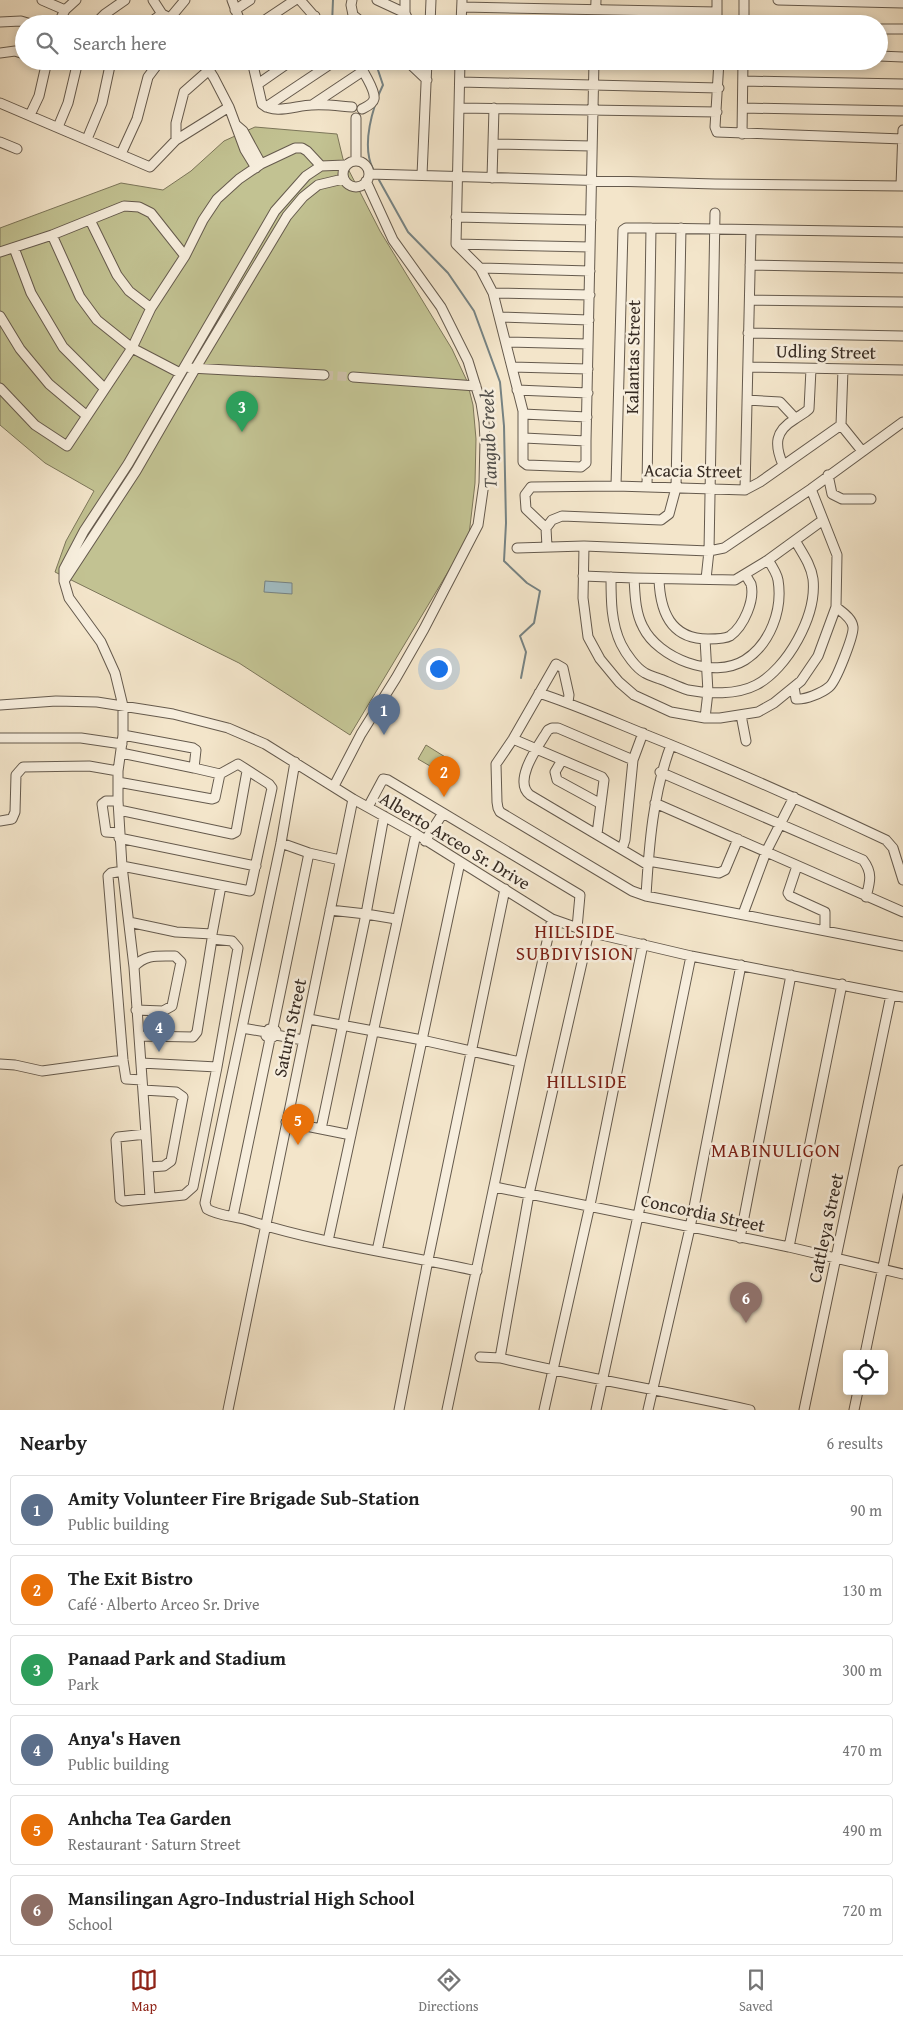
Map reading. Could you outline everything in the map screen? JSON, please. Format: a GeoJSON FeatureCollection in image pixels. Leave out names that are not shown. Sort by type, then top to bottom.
{"type":"FeatureCollection","features":[{"type":"Feature","properties":{"kind":"street"},"geometry":{"type":"LineString","coordinates":[[42,0],[65,10]]}},
{"type":"Feature","properties":{"kind":"street"},"geometry":{"type":"LineString","coordinates":[[62,15],[76,0]]}},
{"type":"Feature","properties":{"kind":"street"},"geometry":{"type":"LineString","coordinates":[[104,15],[125,0]]}},
{"type":"Feature","properties":{"kind":"street"},"geometry":{"type":"LineString","coordinates":[[152,0],[165,15]]}},
{"type":"Feature","properties":{"kind":"street"},"geometry":{"type":"LineString","coordinates":[[171,15],[185,0]]}},
{"type":"Feature","properties":{"kind":"street"},"geometry":{"type":"LineString","coordinates":[[232,0],[238,15]]}},
{"type":"Feature","properties":{"kind":"street"},"geometry":{"type":"LineString","coordinates":[[236,10],[250,0]]}},
{"type":"Feature","properties":{"kind":"street"},"geometry":{"type":"LineString","coordinates":[[272,15],[295,0]]}},
{"type":"Feature","properties":{"kind":"street"},"geometry":{"type":"LineString","coordinates":[[300,0],[314,15]]}},
{"type":"Feature","properties":{"kind":"street"},"geometry":{"type":"LineString","coordinates":[[352,0],[350,5],[353,15]]}},
{"type":"Feature","properties":{"kind":"street"},"geometry":{"type":"LineString","coordinates":[[377,0],[405,14],[405,0]]}},
{"type":"Feature","properties":{"kind":"street"},"geometry":{"type":"LineString","coordinates":[[430,15],[431,0]]}},
{"type":"Feature","properties":{"kind":"street"},"geometry":{"type":"LineString","coordinates":[[595,15],[596,0]]}},
{"type":"Feature","properties":{"kind":"street"},"geometry":{"type":"LineString","coordinates":[[462,4],[595,10],[717,12],[717,0]]}},
{"type":"Feature","properties":{"kind":"street"},"geometry":{"type":"LineString","coordinates":[[744,0],[744,15]]}},
{"type":"Feature","properties":{"kind":"street"},"geometry":{"type":"LineString","coordinates":[[778,0],[903,3]]}},
{"type":"Feature","properties":{"kind":"street"},"geometry":{"type":"LineString","coordinates":[[0,22],[15,21]]}},
{"type":"Feature","properties":{"kind":"street"},"geometry":{"type":"LineString","coordinates":[[888,29],[903,29]]}},
{"type":"Feature","properties":{"kind":"street"},"geometry":{"type":"LineString","coordinates":[[0,53],[15,51]]}},
{"type":"Feature","properties":{"kind":"street"},"geometry":{"type":"LineString","coordinates":[[888,56],[903,57]]}},
{"type":"Feature","properties":{"kind":"street"},"geometry":{"type":"LineString","coordinates":[[30,116],[39,96],[44,70]]}},
{"type":"Feature","properties":{"kind":"street"},"geometry":{"type":"LineString","coordinates":[[58,127],[68,103],[76,70]]}},
{"type":"Feature","properties":{"kind":"street"},"geometry":{"type":"LineString","coordinates":[[87,139],[102,103],[109,70]]}},
{"type":"Feature","properties":{"kind":"street"},"geometry":{"type":"LineString","coordinates":[[121,154],[135,126],[148,77],[153,70]]}},
{"type":"Feature","properties":{"kind":"street"},"geometry":{"type":"LineString","coordinates":[[176,140],[176,123],[184,92],[209,70],[229,106],[244,150],[258,166]]}},
{"type":"Feature","properties":{"kind":"street"},"geometry":{"type":"LineString","coordinates":[[254,70],[262,104],[266,108],[284,109],[312,105],[356,106],[362,109]]}},
{"type":"Feature","properties":{"kind":"street"},"geometry":{"type":"LineString","coordinates":[[258,84],[277,70]]}},
{"type":"Feature","properties":{"kind":"street"},"geometry":{"type":"LineString","coordinates":[[266,108],[322,70]]}},
{"type":"Feature","properties":{"kind":"street"},"geometry":{"type":"LineString","coordinates":[[416,70],[427,80]]}},
{"type":"Feature","properties":{"kind":"street"},"geometry":{"type":"LineString","coordinates":[[422,175],[427,70]]}},
{"type":"Feature","properties":{"kind":"street"},"geometry":{"type":"LineString","coordinates":[[460,70],[456,177],[456,244],[480,268],[493,293],[523,414],[523,462],[527,465],[584,466],[586,463],[588,393],[594,70]]}},
{"type":"Feature","properties":{"kind":"street"},"geometry":{"type":"LineString","coordinates":[[719,70],[715,126],[717,132],[903,139]]}},
{"type":"Feature","properties":{"kind":"street"},"geometry":{"type":"LineString","coordinates":[[742,134],[744,70]]}},
{"type":"Feature","properties":{"kind":"street"},"geometry":{"type":"LineString","coordinates":[[312,105],[363,71],[374,93],[374,98],[371,104],[362,109]]}},
{"type":"Feature","properties":{"kind":"street"},"geometry":{"type":"LineString","coordinates":[[744,81],[903,84]]}},
{"type":"Feature","properties":{"kind":"street"},"geometry":{"type":"LineString","coordinates":[[460,82],[718,88]]}},
{"type":"Feature","properties":{"kind":"street"},"geometry":{"type":"LineString","coordinates":[[0,103],[150,167],[176,140],[229,106]]}},
{"type":"Feature","properties":{"kind":"street"},"geometry":{"type":"LineString","coordinates":[[352,107],[350,112],[356,118]]}},
{"type":"Feature","properties":{"kind":"street"},"geometry":{"type":"LineString","coordinates":[[459,108],[717,112]]}},
{"type":"Feature","properties":{"kind":"street"},"geometry":{"type":"LineString","coordinates":[[492,178],[494,108]]}},
{"type":"Feature","properties":{"kind":"street"},"geometry":{"type":"LineString","coordinates":[[744,108],[903,112]]}},
{"type":"Feature","properties":{"kind":"street"},"geometry":{"type":"LineString","coordinates":[[356,118],[362,114],[362,109]]}},
{"type":"Feature","properties":{"kind":"street"},"geometry":{"type":"LineString","coordinates":[[356,118],[356,161]]}},
{"type":"Feature","properties":{"kind":"street"},"geometry":{"type":"LineString","coordinates":[[346,165],[342,172],[343,179],[346,184],[355,187],[362,185],[368,178],[422,175],[902,186],[903,130]]}},
{"type":"Feature","properties":{"kind":"street"},"geometry":{"type":"LineString","coordinates":[[0,142],[17,149]]}},
{"type":"Feature","properties":{"kind":"street"},"geometry":{"type":"LineString","coordinates":[[494,144],[592,146]]}},
{"type":"Feature","properties":{"kind":"street"},"geometry":{"type":"LineString","coordinates":[[0,388],[35,425],[67,446],[132,348],[151,308],[185,256],[203,220],[217,199],[258,166],[295,148],[307,151],[322,166]]}},
{"type":"Feature","properties":{"kind":"street"},"geometry":{"type":"LineString","coordinates":[[150,1198],[134,967],[122,868],[118,806],[118,772],[122,744],[123,706],[114,673],[101,642],[69,598],[64,581],[64,569],[84,531],[128,464],[275,211],[306,176],[322,166],[346,165],[356,161],[362,163],[367,168],[368,178],[393,240],[441,307],[468,361],[476,386],[485,440],[483,490],[478,526],[424,629],[361,734],[334,786]]}},
{"type":"Feature","properties":{"kind":"street"},"geometry":{"type":"LineString","coordinates":[[64,581],[136,471],[195,369],[288,216],[303,197],[318,185],[343,179]]}},
{"type":"Feature","properties":{"kind":"street"},"geometry":{"type":"LineString","coordinates":[[0,252],[52,235],[124,206],[139,208],[150,213],[185,256]]}},
{"type":"Feature","properties":{"kind":"street"},"geometry":{"type":"LineString","coordinates":[[706,579],[709,551],[715,212]]}},
{"type":"Feature","properties":{"kind":"street"},"geometry":{"type":"LineString","coordinates":[[456,217],[591,220]]}},
{"type":"Feature","properties":{"kind":"street"},"geometry":{"type":"LineString","coordinates":[[90,220],[117,275],[129,291],[151,308]]}},
{"type":"Feature","properties":{"kind":"street"},"geometry":{"type":"LineString","coordinates":[[616,486],[622,230],[626,228],[682,228],[903,232]]}},
{"type":"Feature","properties":{"kind":"street","name":"Kalantas Street"},"geometry":{"type":"LineString","coordinates":[[647,487],[651,228]]}},
{"type":"Feature","properties":{"kind":"street"},"geometry":{"type":"LineString","coordinates":[[546,547],[546,528],[552,520],[562,516],[661,520],[669,514],[676,488],[682,228]]}},
{"type":"Feature","properties":{"kind":"street"},"geometry":{"type":"LineString","coordinates":[[745,490],[751,230]]}},
{"type":"Feature","properties":{"kind":"street"},"geometry":{"type":"LineString","coordinates":[[52,235],[80,297],[97,320],[132,348],[182,370],[324,375]]}},
{"type":"Feature","properties":{"kind":"street"},"geometry":{"type":"LineString","coordinates":[[456,244],[590,247]]}},
{"type":"Feature","properties":{"kind":"street"},"geometry":{"type":"LineString","coordinates":[[14,248],[31,293],[63,347],[104,388]]}},
{"type":"Feature","properties":{"kind":"street"},"geometry":{"type":"LineString","coordinates":[[750,265],[903,268]]}},
{"type":"Feature","properties":{"kind":"street"},"geometry":{"type":"LineString","coordinates":[[480,268],[590,271]]}},
{"type":"Feature","properties":{"kind":"street"},"geometry":{"type":"LineString","coordinates":[[493,293],[590,295]]}},
{"type":"Feature","properties":{"kind":"street"},"geometry":{"type":"LineString","coordinates":[[750,300],[903,302]]}},
{"type":"Feature","properties":{"kind":"street"},"geometry":{"type":"LineString","coordinates":[[0,316],[20,349],[49,384],[87,416]]}},
{"type":"Feature","properties":{"kind":"street"},"geometry":{"type":"LineString","coordinates":[[500,317],[589,320]]}},
{"type":"Feature","properties":{"kind":"street"},"geometry":{"type":"LineString","coordinates":[[748,333],[903,336]]}},
{"type":"Feature","properties":{"kind":"street"},"geometry":{"type":"LineString","coordinates":[[506,342],[588,344]]}},
{"type":"Feature","properties":{"kind":"street"},"geometry":{"type":"LineString","coordinates":[[512,367],[588,369]]}},
{"type":"Feature","properties":{"kind":"street","name":"Udling Street"},"geometry":{"type":"LineString","coordinates":[[748,367],[903,370]]}},
{"type":"Feature","properties":{"kind":"street"},"geometry":{"type":"LineString","coordinates":[[783,465],[778,452],[780,431],[808,409],[811,369]]}},
{"type":"Feature","properties":{"kind":"street"},"geometry":{"type":"LineString","coordinates":[[843,370],[841,425],[862,451]]}},
{"type":"Feature","properties":{"kind":"street"},"geometry":{"type":"LineString","coordinates":[[352,377],[476,386]]}},
{"type":"Feature","properties":{"kind":"street"},"geometry":{"type":"LineString","coordinates":[[517,390],[588,393]]}},
{"type":"Feature","properties":{"kind":"street"},"geometry":{"type":"LineString","coordinates":[[747,400],[780,402],[795,418]]}},
{"type":"Feature","properties":{"kind":"street"},"geometry":{"type":"LineString","coordinates":[[523,414],[587,417]]}},
{"type":"Feature","properties":{"kind":"street"},"geometry":{"type":"LineString","coordinates":[[518,548],[584,546],[709,551],[724,548],[811,489],[903,422]]}},
{"type":"Feature","properties":{"kind":"street","name":"Acacia Street"},"geometry":{"type":"LineString","coordinates":[[546,528],[526,509],[525,495],[529,489],[616,486],[745,490],[760,482],[841,425]]}},
{"type":"Feature","properties":{"kind":"street"},"geometry":{"type":"LineString","coordinates":[[524,438],[586,441]]}},
{"type":"Feature","properties":{"kind":"street"},"geometry":{"type":"LineString","coordinates":[[828,476],[832,494],[837,498],[871,499]]}},
{"type":"Feature","properties":{"kind":"street"},"geometry":{"type":"LineString","coordinates":[[584,546],[583,576],[585,620],[588,637],[600,660],[619,682],[634,695],[671,712],[705,718],[720,718],[758,712],[774,703],[801,681],[818,656],[836,607],[838,555],[811,489]]}},
{"type":"Feature","properties":{"kind":"street"},"geometry":{"type":"LineString","coordinates":[[583,576],[735,580],[796,542],[823,520]]}},
{"type":"Feature","properties":{"kind":"street"},"geometry":{"type":"LineString","coordinates":[[611,577],[611,609],[621,644],[630,658],[644,673],[676,686],[708,692],[732,692],[754,686],[773,675],[798,640],[812,598],[813,580],[808,562],[796,542]]}},
{"type":"Feature","properties":{"kind":"street"},"geometry":{"type":"LineString","coordinates":[[634,578],[638,610],[642,625],[649,639],[671,656],[686,663],[706,666],[728,666],[744,661],[769,636],[779,600],[778,579],[768,560]]}},
{"type":"Feature","properties":{"kind":"street"},"geometry":{"type":"LineString","coordinates":[[659,579],[660,599],[665,613],[673,626],[696,638],[705,639],[729,636],[740,625],[752,598],[751,585],[745,574]]}},
{"type":"Feature","properties":{"kind":"street"},"geometry":{"type":"LineString","coordinates":[[794,687],[796,699],[802,700],[829,687],[839,672],[854,629],[851,620],[836,607]]}},
{"type":"Feature","properties":{"kind":"street"},"geometry":{"type":"LineString","coordinates":[[705,639],[708,692],[705,718]]}},
{"type":"Feature","properties":{"kind":"street"},"geometry":{"type":"LineString","coordinates":[[568,702],[569,695],[563,668],[559,665],[554,666],[513,739],[496,764],[497,802],[500,812],[632,891],[646,896],[903,946]]}},
{"type":"Feature","properties":{"kind":"street"},"geometry":{"type":"LineString","coordinates":[[539,693],[568,702],[643,733],[794,797],[886,840],[893,848],[903,880]]}},
{"type":"Feature","properties":{"kind":"street","name":"Alberto Arceo Sr. Drive"},"geometry":{"type":"LineString","coordinates":[[0,705],[56,701],[123,706],[173,714],[228,728],[265,744],[552,918],[577,928],[690,956],[891,994],[902,994]]}},
{"type":"Feature","properties":{"kind":"street"},"geometry":{"type":"LineString","coordinates":[[741,715],[746,741]]}},
{"type":"Feature","properties":{"kind":"street"},"geometry":{"type":"LineString","coordinates":[[633,760],[558,728],[552,728],[548,730],[537,748],[524,775],[528,793],[648,863],[719,873],[725,870],[738,839]]}},
{"type":"Feature","properties":{"kind":"street"},"geometry":{"type":"LineString","coordinates":[[622,849],[633,760],[643,733]]}},
{"type":"Feature","properties":{"kind":"street"},"geometry":{"type":"LineString","coordinates":[[0,738],[81,738],[122,744],[193,748],[196,750],[194,768]]}},
{"type":"Feature","properties":{"kind":"street"},"geometry":{"type":"LineString","coordinates":[[513,739],[602,777],[604,780],[597,834]]}},
{"type":"Feature","properties":{"kind":"street"},"geometry":{"type":"LineString","coordinates":[[122,744],[194,768],[220,774]]}},
{"type":"Feature","properties":{"kind":"street"},"geometry":{"type":"LineString","coordinates":[[646,896],[648,863],[660,772],[671,745]]}},
{"type":"Feature","properties":{"kind":"street"},"geometry":{"type":"LineString","coordinates":[[562,760],[555,772],[557,780],[601,804]]}},
{"type":"Feature","properties":{"kind":"street"},"geometry":{"type":"LineString","coordinates":[[295,762],[281,842],[205,1203],[207,1209],[214,1214],[233,1216],[265,1226],[328,1241],[476,1271]]}},
{"type":"Feature","properties":{"kind":"street"},"geometry":{"type":"LineString","coordinates":[[118,782],[212,799],[215,798],[220,774],[235,764],[242,766],[247,771],[270,784],[272,788],[250,891],[122,868],[108,876],[126,1079],[142,1080]]}},
{"type":"Feature","properties":{"kind":"street"},"geometry":{"type":"LineString","coordinates":[[0,820],[12,819],[15,812],[16,775],[23,767],[90,766],[118,772]]}},
{"type":"Feature","properties":{"kind":"street"},"geometry":{"type":"LineString","coordinates":[[247,771],[236,832],[232,834],[118,806],[106,801],[102,804],[102,812],[106,832],[256,866]]}},
{"type":"Feature","properties":{"kind":"street"},"geometry":{"type":"LineString","coordinates":[[660,772],[863,860],[869,868],[872,877],[866,897]]}},
{"type":"Feature","properties":{"kind":"street"},"geometry":{"type":"LineString","coordinates":[[368,807],[385,779],[443,812],[580,895],[577,928]]}},
{"type":"Feature","properties":{"kind":"street"},"geometry":{"type":"LineString","coordinates":[[743,914],[766,852],[794,797]]}},
{"type":"Feature","properties":{"kind":"street","name":"Saturn Street"},"geometry":{"type":"LineString","coordinates":[[228,1410],[353,799]]}},
{"type":"Feature","properties":{"kind":"street"},"geometry":{"type":"LineString","coordinates":[[655,803],[903,912]]}},
{"type":"Feature","properties":{"kind":"street"},"geometry":{"type":"LineString","coordinates":[[425,841],[443,812]]}},
{"type":"Feature","properties":{"kind":"street"},"geometry":{"type":"LineString","coordinates":[[321,1128],[366,914],[384,816]]}},
{"type":"Feature","properties":{"kind":"street"},"geometry":{"type":"LineString","coordinates":[[328,1241],[396,919],[416,834]]}},
{"type":"Feature","properties":{"kind":"street"},"geometry":{"type":"LineString","coordinates":[[281,842],[309,853],[340,860]]}},
{"type":"Feature","properties":{"kind":"street"},"geometry":{"type":"LineString","coordinates":[[233,1216],[309,853]]}},
{"type":"Feature","properties":{"kind":"street"},"geometry":{"type":"LineString","coordinates":[[378,1251],[460,862]]}},
{"type":"Feature","properties":{"kind":"street"},"geometry":{"type":"LineString","coordinates":[[797,866],[788,893],[790,896],[825,912],[825,930]]}},
{"type":"Feature","properties":{"kind":"street"},"geometry":{"type":"LineString","coordinates":[[138,1036],[193,1036],[197,1032],[221,886]]}},
{"type":"Feature","properties":{"kind":"street"},"geometry":{"type":"LineString","coordinates":[[399,1410],[505,889]]}},
{"type":"Feature","properties":{"kind":"street"},"geometry":{"type":"LineString","coordinates":[[330,910],[396,919]]}},
{"type":"Feature","properties":{"kind":"street"},"geometry":{"type":"LineString","coordinates":[[447,1410],[552,918]]}},
{"type":"Feature","properties":{"kind":"street"},"geometry":{"type":"LineString","coordinates":[[129,922],[176,932],[212,936],[232,941],[238,948],[193,1187],[184,1195],[123,1201],[120,1199],[118,1137],[146,1134]]}},
{"type":"Feature","properties":{"kind":"street"},"geometry":{"type":"LineString","coordinates":[[500,1358],[529,1194],[589,932]]}},
{"type":"Feature","properties":{"kind":"street"},"geometry":{"type":"LineString","coordinates":[[544,1410],[590,1205],[643,944]]}},
{"type":"Feature","properties":{"kind":"street"},"geometry":{"type":"LineString","coordinates":[[134,967],[139,961],[150,956],[175,956],[181,962],[172,1006],[163,1011],[136,1010]]}},
{"type":"Feature","properties":{"kind":"street"},"geometry":{"type":"LineString","coordinates":[[596,1410],[638,1216],[690,956]]}},
{"type":"Feature","properties":{"kind":"street"},"geometry":{"type":"LineString","coordinates":[[648,1410],[690,1228],[741,966]]}},
{"type":"Feature","properties":{"kind":"street"},"geometry":{"type":"LineString","coordinates":[[740,1238],[791,975]]}},
{"type":"Feature","properties":{"kind":"street"},"geometry":{"type":"LineString","coordinates":[[789,1247],[842,984]]}},
{"type":"Feature","properties":{"kind":"street","name":"Cattleya Street"},"geometry":{"type":"LineString","coordinates":[[804,1410],[891,994]]}},
{"type":"Feature","properties":{"kind":"street"},"geometry":{"type":"LineString","coordinates":[[309,1019],[422,1040],[520,1062]]}},
{"type":"Feature","properties":{"kind":"street"},"geometry":{"type":"LineString","coordinates":[[242,1028],[303,1040]]}},
{"type":"Feature","properties":{"kind":"street"},"geometry":{"type":"LineString","coordinates":[[0,1064],[15,1065],[42,1072],[123,1060]]}},
{"type":"Feature","properties":{"kind":"street"},"geometry":{"type":"LineString","coordinates":[[141,1063],[217,1066]]}},
{"type":"Feature","properties":{"kind":"street"},"geometry":{"type":"LineString","coordinates":[[143,1090],[176,1092],[183,1097],[171,1161],[164,1166],[149,1167]]}},
{"type":"Feature","properties":{"kind":"street"},"geometry":{"type":"LineString","coordinates":[[286,1122],[351,1135]]}},
{"type":"Feature","properties":{"kind":"street"},"geometry":{"type":"LineString","coordinates":[[866,1350],[903,1170]]}},
{"type":"Feature","properties":{"kind":"street","name":"Concordia Street"},"geometry":{"type":"LineString","coordinates":[[495,1186],[836,1257],[903,1274]]}},
{"type":"Feature","properties":{"kind":"street"},"geometry":{"type":"LineString","coordinates":[[480,1357],[500,1358],[552,1371],[704,1399],[750,1410]]}},
{"type":"Feature","properties":{"kind":"street"},"geometry":{"type":"LineString","coordinates":[[854,1410],[857,1395]]}},
{"type":"Feature","properties":{"kind":"street"},"geometry":{"type":"LineString","coordinates":[[701,1410],[704,1399]]}},
{"type":"Feature","properties":{"kind":"green space"},"geometry":{"type":"Polygon","coordinates":[[[255,127],[337,134],[343,159],[380,231],[452,349],[467,381],[473,405],[476,439],[475,483],[469,535],[350,735],[239,663],[55,572],[66,541],[94,491],[45,463],[0,425],[0,228],[121,183],[163,190],[191,171],[224,141],[255,127]]]}},
{"type":"Feature","properties":{"kind":"green space"},"geometry":{"type":"Polygon","coordinates":[[[426,745],[450,760],[442,773],[418,759],[426,745]]]}},
{"type":"Feature","properties":{"kind":"water"},"geometry":{"type":"Polygon","coordinates":[[[265,581],[292,583],[292,594],[264,592],[265,581]]]}},
{"type":"Feature","properties":{"kind":"waterway","name":"Tangub Creek"},"geometry":{"type":"LineString","coordinates":[[332,15],[333,0]]}},
{"type":"Feature","properties":{"kind":"waterway","name":"Tangub Creek"},"geometry":{"type":"LineString","coordinates":[[378,70],[383,85],[378,96]]}},
{"type":"Feature","properties":{"kind":"waterway","name":"Tangub Creek"},"geometry":{"type":"LineString","coordinates":[[373,169],[368,146],[369,129],[375,105]]}},
{"type":"Feature","properties":{"kind":"waterway","name":"Tangub Creek"},"geometry":{"type":"LineString","coordinates":[[379,180],[408,232],[448,273],[474,311],[500,382],[504,426],[506,523],[504,561],[527,583],[540,591],[534,623],[520,636],[526,652],[521,678]]}},
{"type":"Feature","properties":{"kind":"tunnel"},"geometry":{"type":"LineString","coordinates":[[324,375],[353,377]]}},
{"type":"Feature","properties":{"kind":"place","name":"Panaad Park and Stadium"},"geometry":{"type":"Point","coordinates":[242,432]}},
{"type":"Feature","properties":{"kind":"place","name":"Amity Volunteer Fire Brigade Sub-Station"},"geometry":{"type":"Point","coordinates":[384,735]}},
{"type":"Feature","properties":{"kind":"place","name":"The Exit Bistro"},"geometry":{"type":"Point","coordinates":[444,797]}},
{"type":"Feature","properties":{"kind":"place","name":"Anya's Haven"},"geometry":{"type":"Point","coordinates":[159,1052]}},
{"type":"Feature","properties":{"kind":"place","name":"Anhcha Tea Garden"},"geometry":{"type":"Point","coordinates":[298,1145]}},
{"type":"Feature","properties":{"kind":"place","name":"Mansilingan Agro-Industrial High School"},"geometry":{"type":"Point","coordinates":[746,1323]}},
{"type":"Feature","properties":{"kind":"district","name":"HILLSIDE SUBDIVISION"},"geometry":{"type":"Point","coordinates":[575,942]}},
{"type":"Feature","properties":{"kind":"district","name":"HILLSIDE"},"geometry":{"type":"Point","coordinates":[587,1081]}},
{"type":"Feature","properties":{"kind":"district","name":"MABINULIGON"},"geometry":{"type":"Point","coordinates":[776,1150]}}]}
